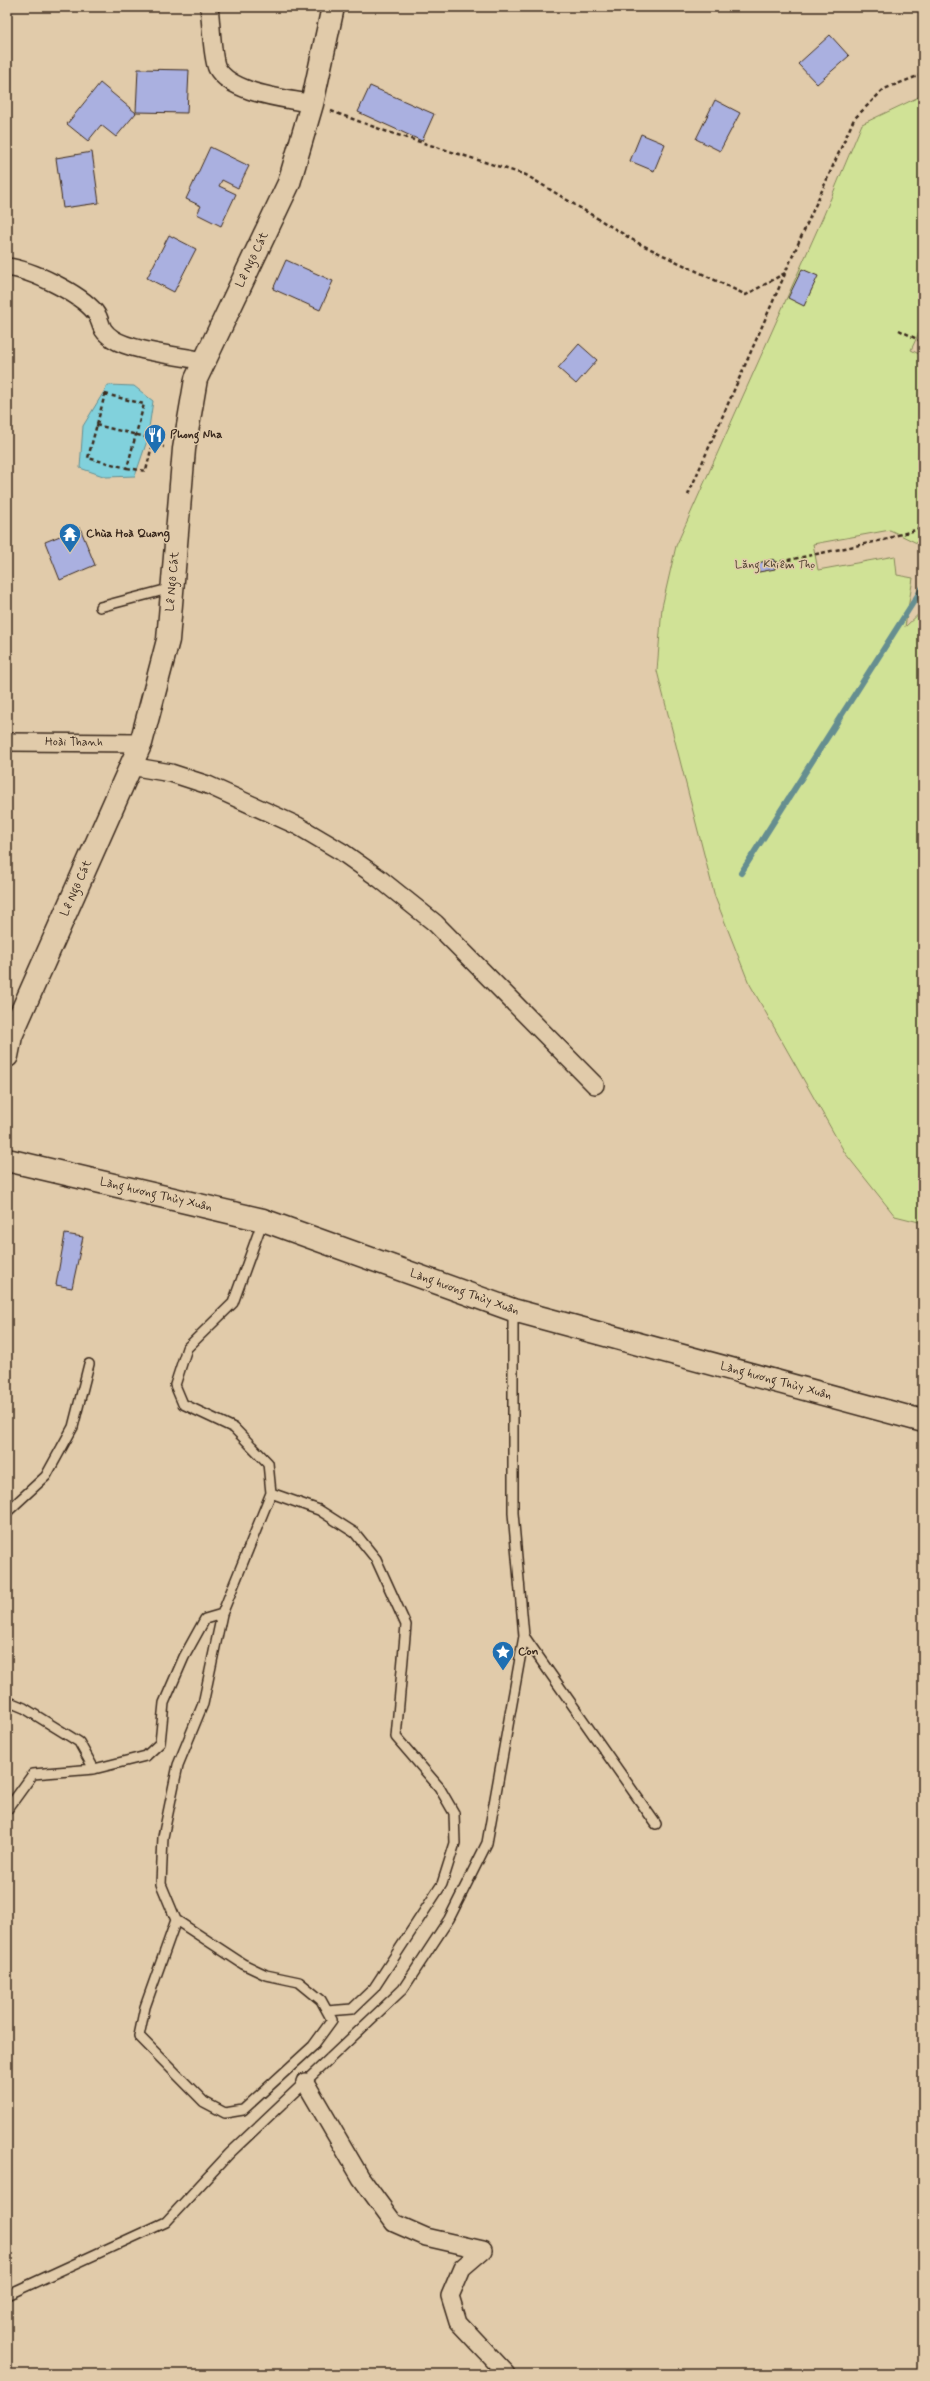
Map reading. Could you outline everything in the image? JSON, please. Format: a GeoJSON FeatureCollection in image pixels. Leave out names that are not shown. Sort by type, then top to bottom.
{"type":"FeatureCollection","features":[{"type":"Feature","properties":{"kind":"street"},"geometry":{"type":"LineString","coordinates":[[209,7],[217,67],[227,80],[247,90],[312,104]]}},
{"type":"Feature","properties":{"kind":"street","name":"Lê Ngô Cát"},"geometry":{"type":"LineString","coordinates":[[7,1056],[11,1036],[141,743],[168,640],[184,449],[196,379],[290,183],[312,104],[333,7]]}},
{"type":"Feature","properties":{"kind":"street"},"geometry":{"type":"LineString","coordinates":[[7,267],[67,290],[96,313],[103,331],[114,340],[138,348],[204,361]]}},
{"type":"Feature","properties":{"kind":"street","name":"Hoài Thanh"},"geometry":{"type":"LineString","coordinates":[[7,742],[141,743]]}},
{"type":"Feature","properties":{"kind":"street"},"geometry":{"type":"LineString","coordinates":[[130,766],[171,773],[208,785],[298,826],[342,852],[380,879],[435,923],[595,1085]]}},
{"type":"Feature","properties":{"kind":"street","name":"Làng hương Thủy Xuân"},"geometry":{"type":"LineString","coordinates":[[7,1160],[263,1220],[513,1310],[923,1421]]}},
{"type":"Feature","properties":{"kind":"street"},"geometry":{"type":"LineString","coordinates":[[305,2082],[361,2178],[394,2223],[426,2237],[483,2250],[462,2268],[450,2296],[458,2322],[507,2374]]}},
{"type":"Feature","properties":{"kind":"lane"},"geometry":{"type":"LineString","coordinates":[[100,607],[172,588]]}},
{"type":"Feature","properties":{"kind":"lane"},"geometry":{"type":"LineString","coordinates":[[176,1920],[145,2007],[139,2036],[204,2102],[225,2113],[243,2110],[313,2046],[332,2020],[321,2000],[299,1982],[266,1975],[243,1964],[176,1920],[161,1884],[164,1838],[178,1766],[203,1704],[222,1614],[271,1493],[268,1463],[234,1428],[183,1404],[175,1385],[187,1348],[234,1303],[263,1220]]}},
{"type":"Feature","properties":{"kind":"lane"},"geometry":{"type":"LineString","coordinates":[[7,2296],[166,2222],[229,2154],[403,1989],[449,1919],[487,1843],[524,1636],[512,1513],[513,1310]]}},
{"type":"Feature","properties":{"kind":"lane"},"geometry":{"type":"LineString","coordinates":[[7,1512],[46,1476],[73,1427],[88,1364]]}},
{"type":"Feature","properties":{"kind":"lane"},"geometry":{"type":"LineString","coordinates":[[271,1493],[318,1510],[355,1533],[376,1558],[406,1625],[396,1737],[439,1787],[454,1813],[455,1843],[442,1884],[374,1988],[352,2009],[327,2011]]}},
{"type":"Feature","properties":{"kind":"lane"},"geometry":{"type":"LineString","coordinates":[[7,1810],[33,1774],[94,1769],[146,1756],[160,1743],[164,1703],[184,1657],[205,1619],[222,1614]]}},
{"type":"Feature","properties":{"kind":"lane"},"geometry":{"type":"LineString","coordinates":[[524,1636],[656,1824]]}},
{"type":"Feature","properties":{"kind":"lane"},"geometry":{"type":"LineString","coordinates":[[7,1701],[24,1708],[79,1742],[94,1769]]}},
{"type":"Feature","properties":{"kind":"path"},"geometry":{"type":"LineString","coordinates":[[688,495],[854,119],[884,89],[923,74]]}},
{"type":"Feature","properties":{"kind":"path"},"geometry":{"type":"LineString","coordinates":[[312,104],[385,131],[526,175],[638,243],[746,295],[785,273]]}},
{"type":"Feature","properties":{"kind":"path"},"geometry":{"type":"LineString","coordinates":[[899,330],[923,342]]}},
{"type":"Feature","properties":{"kind":"path"},"geometry":{"type":"LineString","coordinates":[[127,468],[144,404],[105,394],[88,458],[127,468],[146,471],[152,445]]}},
{"type":"Feature","properties":{"kind":"path"},"geometry":{"type":"LineString","coordinates":[[96,425],[136,436],[154,439]]}},
{"type":"Feature","properties":{"kind":"path"},"geometry":{"type":"LineString","coordinates":[[774,563],[888,539],[898,534],[919,529],[923,525]]}},
{"type":"Feature","properties":{"kind":"path"},"geometry":{"type":"LineString","coordinates":[[919,529],[923,544]]}},
{"type":"Feature","properties":{"kind":"green space","name":"Lăng Khiêm Thọ"},"geometry":{"type":"Polygon","coordinates":[[[923,95],[923,324],[911,350],[923,356],[923,546],[890,530],[813,544],[818,570],[895,556],[897,575],[913,578],[905,627],[923,610],[923,1223],[895,1216],[845,1153],[748,981],[715,897],[657,671],[662,607],[676,546],[823,217],[862,124],[923,95]]]}},
{"type":"Feature","properties":{"kind":"water"},"geometry":{"type":"Polygon","coordinates":[[[108,385],[134,386],[153,401],[147,441],[135,476],[106,477],[80,468],[83,426],[108,385]]]}},
{"type":"Feature","properties":{"kind":"building"},"geometry":{"type":"Polygon","coordinates":[[[830,35],[849,56],[817,84],[798,64],[830,35]]]}},
{"type":"Feature","properties":{"kind":"building"},"geometry":{"type":"Polygon","coordinates":[[[138,69],[189,70],[187,113],[136,112],[138,69]]]}},
{"type":"Feature","properties":{"kind":"building"},"geometry":{"type":"Polygon","coordinates":[[[100,83],[136,113],[116,137],[101,125],[88,141],[67,124],[100,83]]]}},
{"type":"Feature","properties":{"kind":"building"},"geometry":{"type":"Polygon","coordinates":[[[370,86],[434,114],[422,141],[358,112],[370,86]]]}},
{"type":"Feature","properties":{"kind":"building"},"geometry":{"type":"Polygon","coordinates":[[[715,100],[740,113],[720,151],[696,139],[715,100]]]}},
{"type":"Feature","properties":{"kind":"building"},"geometry":{"type":"Polygon","coordinates":[[[641,134],[665,144],[654,171],[630,161],[641,134]]]}},
{"type":"Feature","properties":{"kind":"building"},"geometry":{"type":"Polygon","coordinates":[[[210,147],[249,166],[238,188],[222,180],[219,186],[236,194],[221,226],[197,214],[201,206],[186,199],[210,147]]]}},
{"type":"Feature","properties":{"kind":"building"},"geometry":{"type":"Polygon","coordinates":[[[92,152],[99,203],[63,208],[56,158],[92,152]]]}},
{"type":"Feature","properties":{"kind":"building"},"geometry":{"type":"Polygon","coordinates":[[[169,235],[196,249],[174,292],[147,278],[169,235]]]}},
{"type":"Feature","properties":{"kind":"building"},"geometry":{"type":"Polygon","coordinates":[[[286,260],[333,281],[320,310],[273,289],[286,260]]]}},
{"type":"Feature","properties":{"kind":"building"},"geometry":{"type":"Polygon","coordinates":[[[802,269],[818,276],[804,306],[788,298],[802,269]]]}},
{"type":"Feature","properties":{"kind":"building"},"geometry":{"type":"Polygon","coordinates":[[[579,344],[597,360],[576,384],[558,368],[579,344]]]}},
{"type":"Feature","properties":{"kind":"building","name":"Chùa Hoà Quang"},"geometry":{"type":"Polygon","coordinates":[[[80,528],[95,565],[60,580],[45,542],[80,528]]]}},
{"type":"Feature","properties":{"kind":"building"},"geometry":{"type":"Polygon","coordinates":[[[774,559],[775,569],[759,572],[758,563],[774,559]]]}},
{"type":"Feature","properties":{"kind":"building"},"geometry":{"type":"Polygon","coordinates":[[[65,1234],[83,1237],[72,1288],[56,1285],[65,1234]]]}},
{"type":"Feature","properties":{"kind":"waterway"},"geometry":{"type":"LineString","coordinates":[[741,873],[923,587]]}},
{"type":"Feature","properties":{"kind":"place","name":"Phong Nha"},"geometry":{"type":"Point","coordinates":[155,454]}},
{"type":"Feature","properties":{"kind":"place","name":"Chùa Hoà Quang"},"geometry":{"type":"Point","coordinates":[70,554]}},
{"type":"Feature","properties":{"kind":"place","name":"Con"},"geometry":{"type":"Point","coordinates":[503,1672]}}]}
